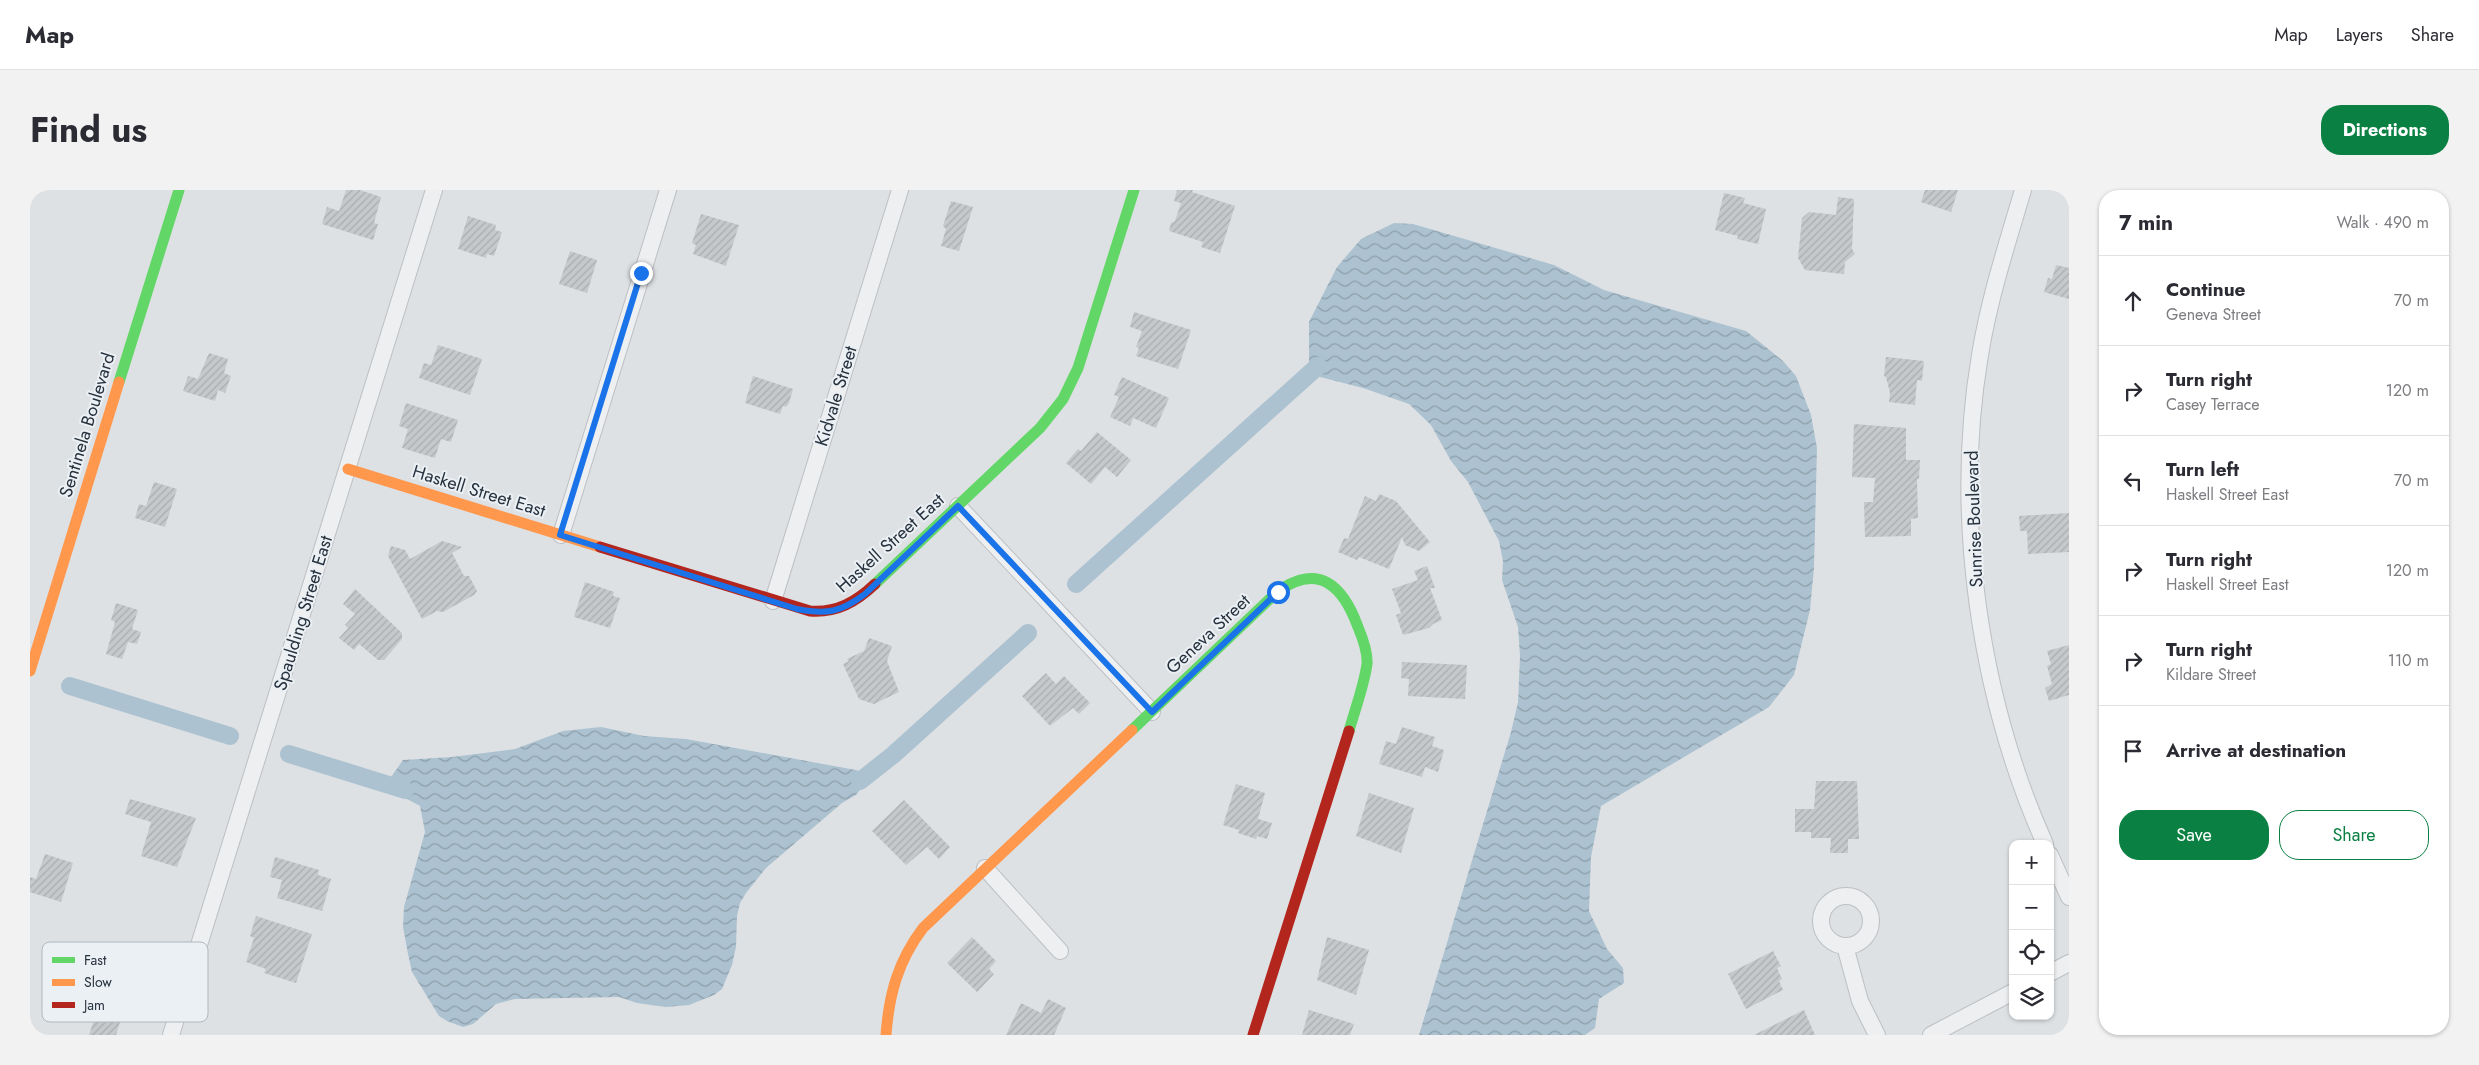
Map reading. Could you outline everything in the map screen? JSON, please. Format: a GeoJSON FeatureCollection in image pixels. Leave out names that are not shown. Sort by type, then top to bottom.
{"type":"FeatureCollection","features":[{"type":"Feature","properties":{"kind":"street","name":"Sentinela Boulevard"},"geometry":{"type":"LineString","coordinates":[[30,671],[179,190]]}},
{"type":"Feature","properties":{"kind":"street","name":"Spaulding Street East"},"geometry":{"type":"LineString","coordinates":[[200,942],[434,190]]}},
{"type":"Feature","properties":{"kind":"street"},"geometry":{"type":"LineString","coordinates":[[560,535],[668,190]]}},
{"type":"Feature","properties":{"kind":"street","name":"Kidvale Street"},"geometry":{"type":"LineString","coordinates":[[773,601],[900,190]]}},
{"type":"Feature","properties":{"kind":"street","name":"Haskell Street East"},"geometry":{"type":"LineString","coordinates":[[348,469],[773,601],[815,612],[833,612],[850,605],[865,594],[1040,428],[1067,392],[1078,368],[1134,190]]}},
{"type":"Feature","properties":{"kind":"street","name":"Sunrise Boulevard"},"geometry":{"type":"LineString","coordinates":[[2023,190],[1988,315],[1980,354],[1973,404],[1970,469],[1971,518],[1976,587],[1992,684],[2025,793],[2043,840]]}},
{"type":"Feature","properties":{"kind":"street"},"geometry":{"type":"LineString","coordinates":[[958,506],[1152,712]]}},
{"type":"Feature","properties":{"kind":"street","name":"Geneva Street"},"geometry":{"type":"LineString","coordinates":[[886,1035],[890,993],[895,973],[907,950],[923,928],[1292,581],[1309,577],[1327,582],[1341,594],[1351,608],[1365,645],[1367,663],[1364,680],[1253,1035]]}},
{"type":"Feature","properties":{"kind":"street"},"geometry":{"type":"LineString","coordinates":[[2054,864],[2069,897]]}},
{"type":"Feature","properties":{"kind":"street"},"geometry":{"type":"LineString","coordinates":[[985,868],[1060,951]]}},
{"type":"Feature","properties":{"kind":"street"},"geometry":{"type":"LineString","coordinates":[[1845,946],[1857,992],[1877,1035]]}},
{"type":"Feature","properties":{"kind":"street"},"geometry":{"type":"LineString","coordinates":[[2054,971],[2069,963]]}},
{"type":"Feature","properties":{"kind":"street"},"geometry":{"type":"LineString","coordinates":[[1931,1035],[2009,994]]}},
{"type":"Feature","properties":{"kind":"street","name":"Spaulding Street East"},"geometry":{"type":"LineString","coordinates":[[171,1035],[175,1022]]}},
{"type":"Feature","properties":{"kind":"water"},"geometry":{"type":"Polygon","coordinates":[[[1394,223],[1413,224],[1554,265],[1604,290],[1746,331],[1783,361],[1796,376],[1811,415],[1817,448],[1814,568],[1810,610],[1794,675],[1769,707],[1601,806],[1591,857],[1589,911],[1607,949],[1623,968],[1624,983],[1599,999],[1595,1028],[1585,1035],[1419,1035],[1511,732],[1518,702],[1520,656],[1518,627],[1502,580],[1503,561],[1499,541],[1468,482],[1451,461],[1431,425],[1409,404],[1363,388],[1320,377],[1309,362],[1309,322],[1337,267],[1361,239],[1394,223]]]}},
{"type":"Feature","properties":{"kind":"water"},"geometry":{"type":"Polygon","coordinates":[[[601,727],[644,736],[686,739],[856,770],[863,773],[868,780],[856,795],[842,803],[766,868],[746,893],[740,903],[737,916],[736,947],[732,965],[722,989],[714,995],[689,1005],[666,1007],[637,1003],[619,997],[515,999],[496,1004],[473,1024],[463,1027],[447,1021],[439,1016],[412,972],[403,927],[404,907],[425,832],[420,806],[387,788],[391,777],[403,760],[452,757],[515,749],[563,731],[601,727]]]}},
{"type":"Feature","properties":{"kind":"building"},"geometry":{"type":"Polygon","coordinates":[[[346,190],[360,190],[381,197],[374,223],[378,224],[373,240],[322,224],[327,207],[339,211],[346,190]]]}},
{"type":"Feature","properties":{"kind":"building"},"geometry":{"type":"Polygon","coordinates":[[[1177,190],[1193,190],[1192,192],[1235,206],[1220,253],[1201,247],[1203,242],[1169,231],[1171,223],[1175,221],[1181,203],[1174,201],[1177,190]]]}},
{"type":"Feature","properties":{"kind":"building"},"geometry":{"type":"Polygon","coordinates":[[[1925,190],[1958,190],[1951,212],[1921,202],[1925,190]]]}},
{"type":"Feature","properties":{"kind":"building"},"geometry":{"type":"Polygon","coordinates":[[[1724,193],[1745,198],[1743,203],[1766,209],[1758,244],[1737,239],[1738,236],[1715,230],[1724,193]]]}},
{"type":"Feature","properties":{"kind":"building"},"geometry":{"type":"Polygon","coordinates":[[[1838,197],[1854,199],[1852,249],[1855,254],[1845,262],[1844,274],[1805,270],[1798,258],[1802,218],[1809,212],[1836,215],[1838,197]]]}},
{"type":"Feature","properties":{"kind":"building"},"geometry":{"type":"Polygon","coordinates":[[[951,201],[973,207],[959,251],[941,246],[946,229],[943,226],[951,201]]]}},
{"type":"Feature","properties":{"kind":"building"},"geometry":{"type":"Polygon","coordinates":[[[701,214],[739,225],[726,266],[693,254],[696,245],[692,243],[701,214]]]}},
{"type":"Feature","properties":{"kind":"building"},"geometry":{"type":"Polygon","coordinates":[[[468,216],[496,225],[495,230],[502,232],[494,256],[487,254],[486,258],[458,249],[468,216]]]}},
{"type":"Feature","properties":{"kind":"building"},"geometry":{"type":"Polygon","coordinates":[[[570,251],[597,260],[587,293],[559,284],[570,251]]]}},
{"type":"Feature","properties":{"kind":"building"},"geometry":{"type":"Polygon","coordinates":[[[2056,265],[2069,268],[2069,299],[2044,292],[2048,278],[2052,279],[2056,265]]]}},
{"type":"Feature","properties":{"kind":"building"},"geometry":{"type":"Polygon","coordinates":[[[1134,312],[1191,330],[1178,369],[1136,356],[1139,348],[1136,347],[1142,331],[1130,327],[1134,312]]]}},
{"type":"Feature","properties":{"kind":"building"},"geometry":{"type":"Polygon","coordinates":[[[438,345],[482,359],[470,395],[419,378],[424,363],[431,365],[438,345]]]}},
{"type":"Feature","properties":{"kind":"building"},"geometry":{"type":"Polygon","coordinates":[[[209,353],[228,359],[224,373],[231,376],[225,393],[218,390],[215,401],[183,391],[188,376],[198,379],[209,353]]]}},
{"type":"Feature","properties":{"kind":"building"},"geometry":{"type":"Polygon","coordinates":[[[1886,357],[1924,361],[1922,381],[1917,380],[1915,405],[1889,402],[1890,393],[1886,377],[1884,376],[1886,357]]]}},
{"type":"Feature","properties":{"kind":"building"},"geometry":{"type":"Polygon","coordinates":[[[753,376],[793,389],[789,403],[786,407],[783,406],[780,414],[745,403],[753,376]]]}},
{"type":"Feature","properties":{"kind":"building"},"geometry":{"type":"Polygon","coordinates":[[[1122,377],[1169,398],[1156,428],[1133,418],[1130,426],[1110,417],[1119,397],[1114,395],[1122,377]]]}},
{"type":"Feature","properties":{"kind":"building"},"geometry":{"type":"Polygon","coordinates":[[[406,403],[458,420],[451,442],[441,439],[435,458],[402,448],[408,429],[399,426],[406,403]]]}},
{"type":"Feature","properties":{"kind":"building"},"geometry":{"type":"Polygon","coordinates":[[[1854,424],[1906,428],[1906,460],[1920,460],[1919,479],[1917,479],[1918,518],[1911,519],[1911,536],[1865,537],[1864,502],[1873,502],[1875,478],[1852,477],[1854,424]]]}},
{"type":"Feature","properties":{"kind":"building"},"geometry":{"type":"Polygon","coordinates":[[[1097,432],[1131,460],[1117,477],[1105,467],[1091,484],[1066,463],[1078,449],[1081,451],[1097,432]]]}},
{"type":"Feature","properties":{"kind":"building"},"geometry":{"type":"Polygon","coordinates":[[[154,482],[177,489],[165,527],[135,518],[139,504],[146,506],[154,482]]]}},
{"type":"Feature","properties":{"kind":"building"},"geometry":{"type":"Polygon","coordinates":[[[1379,494],[1396,501],[1430,542],[1419,551],[1405,545],[1402,537],[1389,569],[1359,557],[1357,560],[1338,552],[1344,538],[1348,539],[1365,496],[1376,501],[1379,494]]]}},
{"type":"Feature","properties":{"kind":"building"},"geometry":{"type":"Polygon","coordinates":[[[2069,513],[2069,552],[2028,554],[2027,531],[2020,531],[2019,516],[2069,513]]]}},
{"type":"Feature","properties":{"kind":"building"},"geometry":{"type":"Polygon","coordinates":[[[442,541],[462,547],[452,553],[464,576],[469,576],[477,591],[474,595],[443,612],[437,611],[422,619],[388,556],[391,546],[405,550],[410,559],[442,541]]]}},
{"type":"Feature","properties":{"kind":"building"},"geometry":{"type":"Polygon","coordinates":[[[1427,566],[1435,588],[1430,588],[1442,620],[1429,628],[1403,635],[1396,615],[1401,613],[1392,589],[1418,580],[1414,571],[1427,566]]]}},
{"type":"Feature","properties":{"kind":"building"},"geometry":{"type":"Polygon","coordinates":[[[585,582],[614,592],[613,596],[620,598],[610,628],[574,617],[585,582]]]}},
{"type":"Feature","properties":{"kind":"building"},"geometry":{"type":"Polygon","coordinates":[[[355,589],[402,633],[402,639],[384,660],[378,660],[359,644],[354,650],[339,638],[348,628],[345,625],[355,614],[343,604],[355,589]]]}},
{"type":"Feature","properties":{"kind":"building"},"geometry":{"type":"Polygon","coordinates":[[[116,603],[138,610],[132,629],[141,632],[137,644],[128,642],[122,659],[106,654],[115,622],[111,620],[116,603]]]}},
{"type":"Feature","properties":{"kind":"building"},"geometry":{"type":"Polygon","coordinates":[[[869,638],[892,646],[887,661],[899,692],[874,704],[859,699],[843,664],[849,661],[847,659],[864,651],[869,638]]]}},
{"type":"Feature","properties":{"kind":"building"},"geometry":{"type":"Polygon","coordinates":[[[2069,645],[2069,695],[2049,701],[2045,688],[2052,684],[2047,666],[2051,664],[2047,651],[2069,645]]]}},
{"type":"Feature","properties":{"kind":"building"},"geometry":{"type":"Polygon","coordinates":[[[1402,662],[1467,665],[1465,699],[1408,696],[1409,679],[1401,678],[1402,662]]]}},
{"type":"Feature","properties":{"kind":"building"},"geometry":{"type":"Polygon","coordinates":[[[1046,673],[1056,684],[1064,676],[1090,703],[1079,714],[1073,708],[1050,726],[1022,696],[1046,673]]]}},
{"type":"Feature","properties":{"kind":"building"},"geometry":{"type":"Polygon","coordinates":[[[1402,727],[1435,737],[1432,746],[1444,750],[1438,772],[1425,767],[1422,777],[1379,764],[1386,741],[1396,744],[1402,727]]]}},
{"type":"Feature","properties":{"kind":"building"},"geometry":{"type":"Polygon","coordinates":[[[1816,781],[1857,781],[1859,839],[1848,839],[1848,853],[1830,853],[1831,838],[1811,838],[1811,832],[1795,832],[1795,809],[1814,809],[1816,781]]]}},
{"type":"Feature","properties":{"kind":"building"},"geometry":{"type":"Polygon","coordinates":[[[1236,784],[1265,793],[1258,819],[1272,823],[1267,839],[1257,836],[1256,839],[1238,833],[1239,830],[1223,825],[1236,784]]]}},
{"type":"Feature","properties":{"kind":"building"},"geometry":{"type":"Polygon","coordinates":[[[1369,793],[1414,808],[1401,853],[1356,836],[1369,793]]]}},
{"type":"Feature","properties":{"kind":"building"},"geometry":{"type":"Polygon","coordinates":[[[130,799],[196,818],[177,867],[141,856],[151,822],[125,814],[130,799]]]}},
{"type":"Feature","properties":{"kind":"building"},"geometry":{"type":"Polygon","coordinates":[[[904,800],[950,847],[939,859],[927,847],[906,865],[872,831],[904,800]]]}},
{"type":"Feature","properties":{"kind":"building"},"geometry":{"type":"Polygon","coordinates":[[[45,854],[73,863],[61,902],[30,892],[30,877],[36,879],[45,854]]]}},
{"type":"Feature","properties":{"kind":"building"},"geometry":{"type":"Polygon","coordinates":[[[275,857],[319,870],[318,875],[331,879],[322,911],[277,898],[282,880],[270,877],[275,857]]]}},
{"type":"Feature","properties":{"kind":"building"},"geometry":{"type":"Polygon","coordinates":[[[256,916],[312,934],[296,983],[264,973],[266,969],[246,962],[254,938],[250,936],[256,916]]]}},
{"type":"Feature","properties":{"kind":"building"},"geometry":{"type":"Polygon","coordinates":[[[972,937],[996,961],[989,969],[994,974],[977,992],[947,963],[972,937]]]}},
{"type":"Feature","properties":{"kind":"building"},"geometry":{"type":"Polygon","coordinates":[[[1327,937],[1369,950],[1356,995],[1317,980],[1327,937]]]}},
{"type":"Feature","properties":{"kind":"building"},"geometry":{"type":"Polygon","coordinates":[[[1773,951],[1781,966],[1777,968],[1782,979],[1779,981],[1783,990],[1746,1009],[1728,974],[1773,951]]]}},
{"type":"Feature","properties":{"kind":"building"},"geometry":{"type":"Polygon","coordinates":[[[1048,999],[1066,1008],[1054,1035],[1006,1035],[1021,1003],[1041,1013],[1048,999]]]}},
{"type":"Feature","properties":{"kind":"building"},"geometry":{"type":"Polygon","coordinates":[[[1309,1010],[1354,1024],[1350,1035],[1302,1035],[1309,1010]]]}},
{"type":"Feature","properties":{"kind":"building"},"geometry":{"type":"Polygon","coordinates":[[[1804,1010],[1815,1035],[1754,1035],[1804,1010]]]}},
{"type":"Feature","properties":{"kind":"building"},"geometry":{"type":"Polygon","coordinates":[[[93,1022],[120,1022],[116,1035],[89,1035],[93,1022]]]}},
{"type":"Feature","properties":{"kind":"waterway"},"geometry":{"type":"LineString","coordinates":[[1076,584],[1318,366]]}},
{"type":"Feature","properties":{"kind":"waterway"},"geometry":{"type":"LineString","coordinates":[[860,781],[893,755],[1028,633]]}},
{"type":"Feature","properties":{"kind":"waterway"},"geometry":{"type":"LineString","coordinates":[[70,686],[230,736]]}},
{"type":"Feature","properties":{"kind":"waterway"},"geometry":{"type":"LineString","coordinates":[[289,754],[405,790]]}},
{"type":"Feature","properties":{"kind":"traffic: fast"},"geometry":{"type":"LineString","coordinates":[[119,382],[179,190]]}},
{"type":"Feature","properties":{"kind":"traffic: fast"},"geometry":{"type":"LineString","coordinates":[[875,584],[1040,428],[1063,399],[1078,368],[1134,190]]}},
{"type":"Feature","properties":{"kind":"traffic: fast"},"geometry":{"type":"LineString","coordinates":[[1132,730],[1277,592],[1292,583],[1305,579],[1317,579],[1328,583],[1345,600],[1352,612],[1366,650],[1366,672],[1349,731]]}},
{"type":"Feature","properties":{"kind":"traffic: slow"},"geometry":{"type":"LineString","coordinates":[[30,671],[119,382]]}},
{"type":"Feature","properties":{"kind":"traffic: slow"},"geometry":{"type":"LineString","coordinates":[[348,469],[600,547]]}},
{"type":"Feature","properties":{"kind":"traffic: slow"},"geometry":{"type":"LineString","coordinates":[[886,1035],[887,1020],[896,978],[914,940],[923,928],[1132,730]]}},
{"type":"Feature","properties":{"kind":"traffic: jam"},"geometry":{"type":"LineString","coordinates":[[600,547],[810,611],[829,610],[846,605],[861,596],[875,584]]}},
{"type":"Feature","properties":{"kind":"traffic: jam"},"geometry":{"type":"LineString","coordinates":[[1253,1035],[1349,731]]}},
{"type":"Feature","properties":{"kind":"route"},"geometry":{"type":"LineString","coordinates":[[641,273],[560,535],[797,609],[833,612],[850,605],[865,594],[958,506],[1152,712],[1278,592]]}}]}
